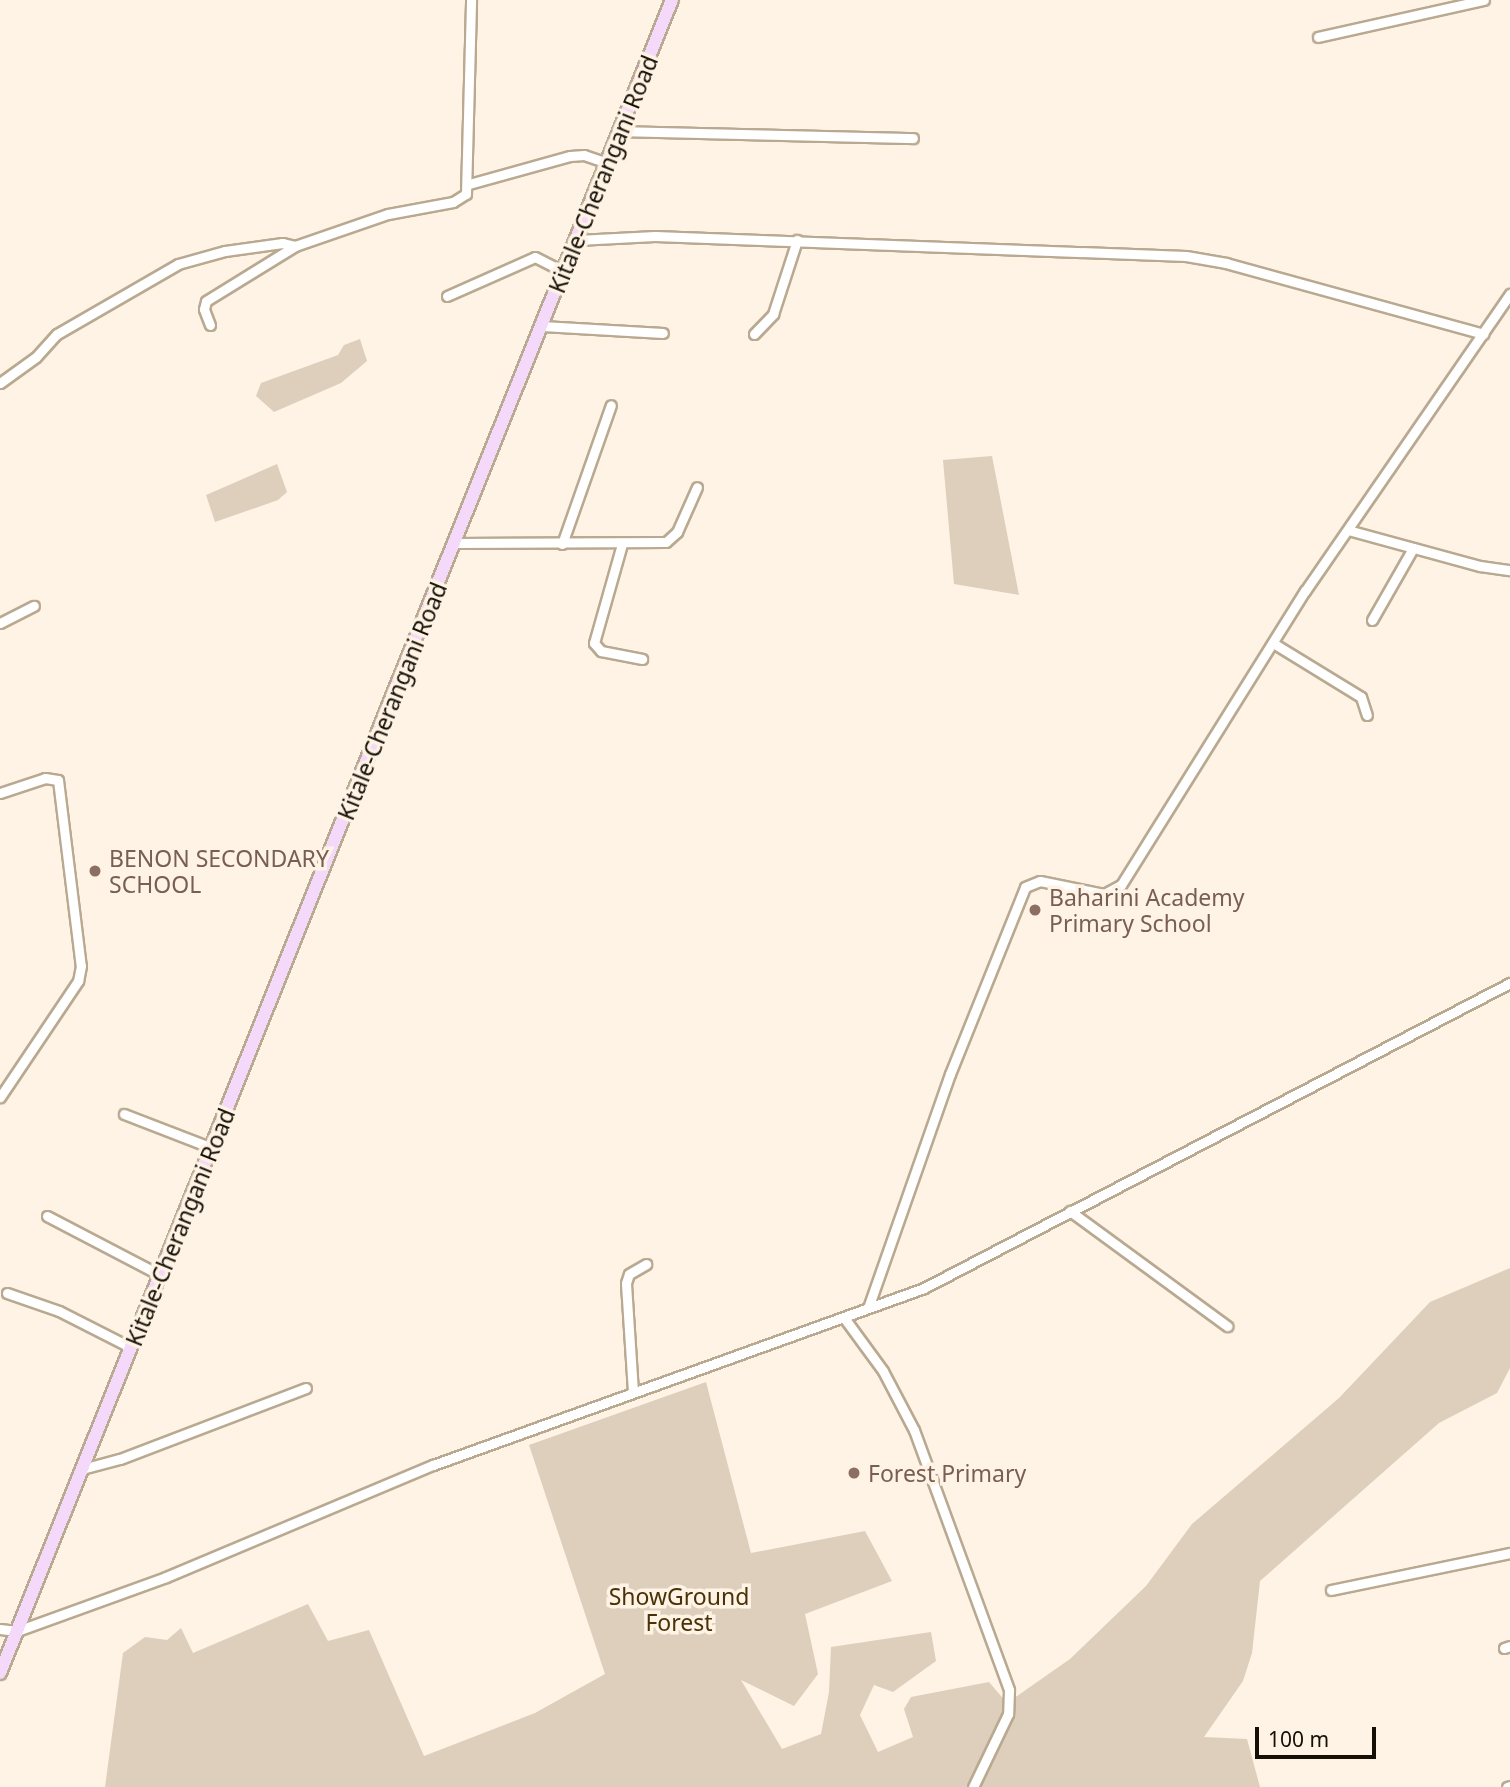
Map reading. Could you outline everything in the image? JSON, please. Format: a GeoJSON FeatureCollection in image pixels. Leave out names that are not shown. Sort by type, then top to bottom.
{"type":"FeatureCollection","features":[{"type":"Feature","properties":{"kind":"main road","name":"Kitale-Cherangani Road"},"geometry":{"type":"LineString","coordinates":[[0,1673],[672,0]]}},
{"type":"Feature","properties":{"kind":"street"},"geometry":{"type":"LineString","coordinates":[[210,326],[204,309],[206,300],[295,246],[388,214],[457,201],[469,184],[471,0]]}},
{"type":"Feature","properties":{"kind":"street"},"geometry":{"type":"LineString","coordinates":[[1318,37],[1484,0]]}},
{"type":"Feature","properties":{"kind":"street"},"geometry":{"type":"LineString","coordinates":[[621,131],[914,138]]}},
{"type":"Feature","properties":{"kind":"street"},"geometry":{"type":"LineString","coordinates":[[469,184],[570,156],[607,163]]}},
{"type":"Feature","properties":{"kind":"street"},"geometry":{"type":"LineString","coordinates":[[577,240],[655,236],[1186,256],[1226,263],[1483,334]]}},
{"type":"Feature","properties":{"kind":"street"},"geometry":{"type":"LineString","coordinates":[[754,334],[773,314],[797,240]]}},
{"type":"Feature","properties":{"kind":"street"},"geometry":{"type":"LineString","coordinates":[[0,383],[36,357],[57,334],[178,264],[225,251],[282,243],[295,246]]}},
{"type":"Feature","properties":{"kind":"street"},"geometry":{"type":"LineString","coordinates":[[447,296],[535,257],[564,272]]}},
{"type":"Feature","properties":{"kind":"street"},"geometry":{"type":"LineString","coordinates":[[867,1308],[950,1074],[1025,887],[1034,880],[1104,894],[1117,890],[1273,643],[1510,294]]}},
{"type":"Feature","properties":{"kind":"street"},"geometry":{"type":"LineString","coordinates":[[542,326],[663,333]]}},
{"type":"Feature","properties":{"kind":"street"},"geometry":{"type":"LineString","coordinates":[[562,544],[611,405]]}},
{"type":"Feature","properties":{"kind":"street"},"geometry":{"type":"LineString","coordinates":[[454,543],[622,544],[670,541],[697,487]]}},
{"type":"Feature","properties":{"kind":"street"},"geometry":{"type":"LineString","coordinates":[[1348,530],[1510,570]]}},
{"type":"Feature","properties":{"kind":"street"},"geometry":{"type":"LineString","coordinates":[[622,544],[594,643],[601,651],[642,659]]}},
{"type":"Feature","properties":{"kind":"street"},"geometry":{"type":"LineString","coordinates":[[1371,620],[1413,548]]}},
{"type":"Feature","properties":{"kind":"street"},"geometry":{"type":"LineString","coordinates":[[0,623],[34,606]]}},
{"type":"Feature","properties":{"kind":"street"},"geometry":{"type":"LineString","coordinates":[[1273,643],[1361,697],[1367,715]]}},
{"type":"Feature","properties":{"kind":"street"},"geometry":{"type":"LineString","coordinates":[[0,793],[45,778],[58,780],[82,967],[78,981],[0,1097]]}},
{"type":"Feature","properties":{"kind":"street"},"geometry":{"type":"LineString","coordinates":[[0,1629],[17,1631],[166,1577],[389,1483],[633,1392],[845,1319],[955,1274],[1070,1211],[1510,983]]}},
{"type":"Feature","properties":{"kind":"street"},"geometry":{"type":"LineString","coordinates":[[124,1114],[212,1149]]}},
{"type":"Feature","properties":{"kind":"street"},"geometry":{"type":"LineString","coordinates":[[1070,1211],[1227,1326]]}},
{"type":"Feature","properties":{"kind":"street"},"geometry":{"type":"LineString","coordinates":[[47,1216],[160,1275]]}},
{"type":"Feature","properties":{"kind":"street"},"geometry":{"type":"LineString","coordinates":[[633,1392],[626,1283],[629,1274],[646,1264]]}},
{"type":"Feature","properties":{"kind":"street"},"geometry":{"type":"LineString","coordinates":[[7,1293],[59,1311],[131,1347]]}},
{"type":"Feature","properties":{"kind":"street"},"geometry":{"type":"LineString","coordinates":[[845,1319],[883,1371],[914,1430],[1009,1690],[1008,1714],[973,1787]]}},
{"type":"Feature","properties":{"kind":"street"},"geometry":{"type":"LineString","coordinates":[[82,1469],[120,1460],[306,1388]]}},
{"type":"Feature","properties":{"kind":"street"},"geometry":{"type":"LineString","coordinates":[[1331,1590],[1510,1553]]}},
{"type":"Feature","properties":{"kind":"green space"},"geometry":{"type":"Polygon","coordinates":[[[360,339],[367,361],[341,383],[274,412],[256,396],[261,383],[338,355],[344,345],[360,339]]]}},
{"type":"Feature","properties":{"kind":"green space"},"geometry":{"type":"Polygon","coordinates":[[[992,456],[1019,595],[954,584],[943,460],[992,456]]]}},
{"type":"Feature","properties":{"kind":"green space"},"geometry":{"type":"Polygon","coordinates":[[[277,464],[287,492],[278,500],[215,522],[206,495],[277,464]]]}},
{"type":"Feature","properties":{"kind":"green space","name":"ShowGround Forest"},"geometry":{"type":"Polygon","coordinates":[[[1510,1268],[1510,1368],[1497,1393],[1439,1423],[1260,1581],[1252,1653],[1243,1681],[1204,1737],[1247,1739],[1260,1787],[105,1787],[123,1653],[145,1637],[167,1640],[181,1628],[193,1653],[308,1604],[328,1641],[369,1630],[424,1756],[535,1713],[605,1674],[529,1445],[706,1382],[751,1553],[865,1531],[892,1581],[805,1614],[818,1674],[794,1706],[741,1680],[782,1749],[821,1734],[829,1692],[831,1647],[931,1632],[936,1661],[893,1692],[874,1685],[860,1715],[878,1752],[913,1737],[904,1709],[911,1697],[989,1682],[1007,1703],[1070,1659],[1146,1586],[1192,1524],[1339,1398],[1430,1302],[1510,1268]]]}},
{"type":"Feature","properties":{"kind":"place","name":"BENON SECONDARY SCHOOL"},"geometry":{"type":"Point","coordinates":[95,871]}},
{"type":"Feature","properties":{"kind":"place","name":"Baharini Academy Primary School"},"geometry":{"type":"Point","coordinates":[1035,910]}},
{"type":"Feature","properties":{"kind":"place","name":"Forest Primary"},"geometry":{"type":"Point","coordinates":[854,1473]}}]}
